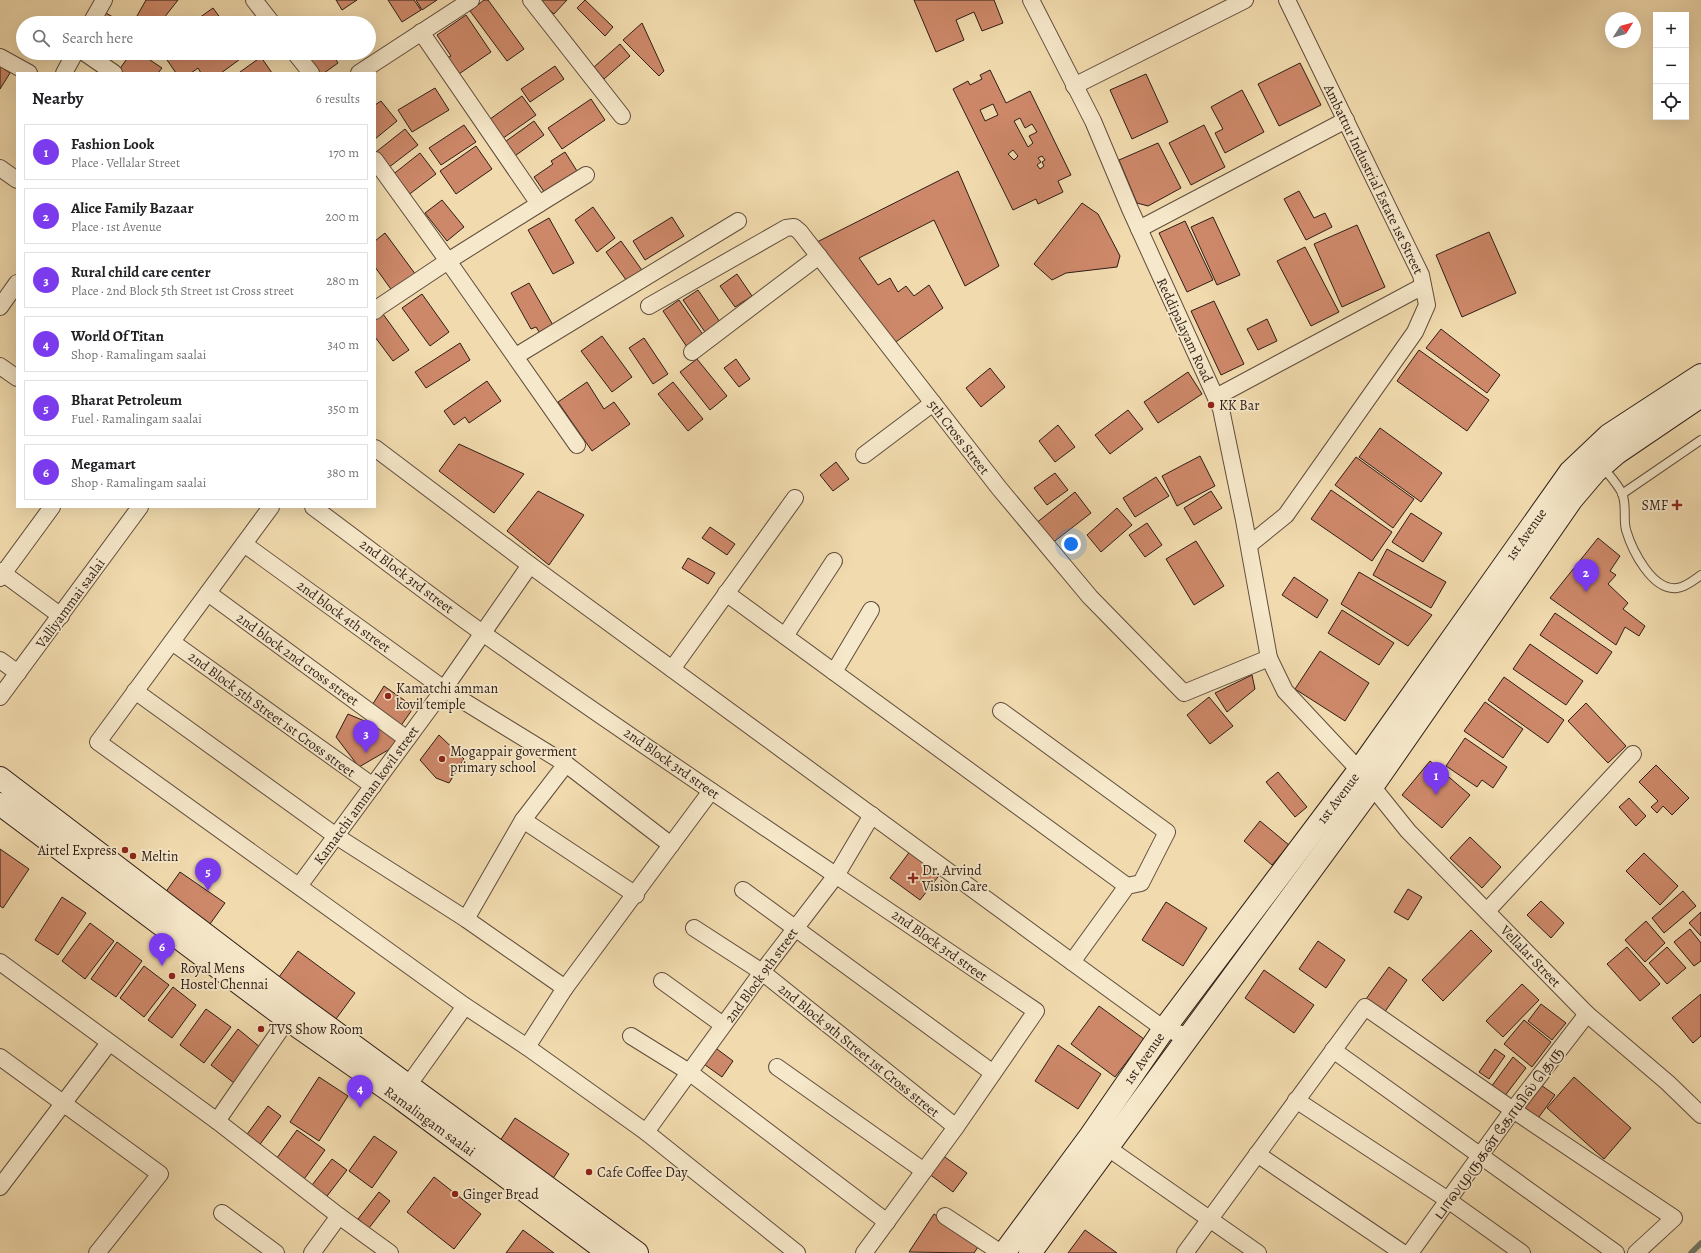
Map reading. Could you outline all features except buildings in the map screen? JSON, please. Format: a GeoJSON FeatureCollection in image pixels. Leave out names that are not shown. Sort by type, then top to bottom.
{"type":"FeatureCollection","features":[{"type":"Feature","properties":{"kind":"main road","name":"1st Avenue"},"geometry":{"type":"LineString","coordinates":[[1030,1253],[1099,1141],[1164,1029],[1359,770],[1570,472],[1609,435],[1701,375]]}},
{"type":"Feature","properties":{"kind":"main road","name":"1st Avenue"},"geometry":{"type":"LineString","coordinates":[[1004,1253],[1188,1036],[1372,787],[1572,499],[1602,466],[1617,453],[1700,397]]}},
{"type":"Feature","properties":{"kind":"main road"},"geometry":{"type":"LineString","coordinates":[[0,778],[183,930]]}},
{"type":"Feature","properties":{"kind":"main road"},"geometry":{"type":"LineString","coordinates":[[0,804],[183,930],[293,1012],[404,1091],[637,1253]]}},
{"type":"Feature","properties":{"kind":"main road","name":"Ramalingam saalai"},"geometry":{"type":"LineString","coordinates":[[404,1091],[609,1253]]}},
{"type":"Feature","properties":{"kind":"street"},"geometry":{"type":"LineString","coordinates":[[95,16],[104,0]]}},
{"type":"Feature","properties":{"kind":"street"},"geometry":{"type":"LineString","coordinates":[[254,0],[267,16]]}},
{"type":"Feature","properties":{"kind":"street"},"geometry":{"type":"LineString","coordinates":[[361,72],[471,0]]}},
{"type":"Feature","properties":{"kind":"street"},"geometry":{"type":"LineString","coordinates":[[531,0],[622,116]]}},
{"type":"Feature","properties":{"kind":"street","name":"Reddipalayam Road"},"geometry":{"type":"LineString","coordinates":[[1031,0],[1093,121],[1139,229],[1221,408],[1249,545],[1269,658],[1284,690],[1359,770],[1372,787]]}},
{"type":"Feature","properties":{"kind":"street"},"geometry":{"type":"LineString","coordinates":[[1074,86],[1245,0]]}},
{"type":"Feature","properties":{"kind":"street","name":"Ambattur Industrial Estate 1st Street"},"geometry":{"type":"LineString","coordinates":[[1249,545],[1286,515],[1415,332],[1427,304],[1421,275],[1287,0]]}},
{"type":"Feature","properties":{"kind":"street"},"geometry":{"type":"LineString","coordinates":[[421,32],[539,204]]}},
{"type":"Feature","properties":{"kind":"street"},"geometry":{"type":"LineString","coordinates":[[0,57],[27,72]]}},
{"type":"Feature","properties":{"kind":"street"},"geometry":{"type":"LineString","coordinates":[[65,72],[71,60]]}},
{"type":"Feature","properties":{"kind":"street"},"geometry":{"type":"LineString","coordinates":[[94,60],[112,72]]}},
{"type":"Feature","properties":{"kind":"street"},"geometry":{"type":"LineString","coordinates":[[300,60],[309,72]]}},
{"type":"Feature","properties":{"kind":"street"},"geometry":{"type":"LineString","coordinates":[[1139,229],[1346,120]]}},
{"type":"Feature","properties":{"kind":"street"},"geometry":{"type":"LineString","coordinates":[[0,168],[16,179]]}},
{"type":"Feature","properties":{"kind":"street"},"geometry":{"type":"LineString","coordinates":[[377,168],[448,261],[577,445]]}},
{"type":"Feature","properties":{"kind":"street"},"geometry":{"type":"LineString","coordinates":[[376,310],[378,307],[448,261],[586,175]]}},
{"type":"Feature","properties":{"kind":"street"},"geometry":{"type":"LineString","coordinates":[[516,356],[738,221]]}},
{"type":"Feature","properties":{"kind":"street","name":"5th Cross Street"},"geometry":{"type":"LineString","coordinates":[[649,306],[786,228],[794,227],[800,232],[819,256],[999,488],[1090,597],[1184,693],[1269,658]]}},
{"type":"Feature","properties":{"kind":"street"},"geometry":{"type":"LineString","coordinates":[[692,352],[819,256]]}},
{"type":"Feature","properties":{"kind":"street"},"geometry":{"type":"LineString","coordinates":[[1216,397],[1423,286]]}},
{"type":"Feature","properties":{"kind":"street"},"geometry":{"type":"LineString","coordinates":[[0,307],[11,290]]}},
{"type":"Feature","properties":{"kind":"street"},"geometry":{"type":"LineString","coordinates":[[0,366],[16,377]]}},
{"type":"Feature","properties":{"kind":"street"},"geometry":{"type":"LineString","coordinates":[[864,455],[933,403]]}},
{"type":"Feature","properties":{"kind":"street"},"geometry":{"type":"LineString","coordinates":[[376,449],[530,565],[1164,1029],[1188,1036]]}},
{"type":"Feature","properties":{"kind":"street"},"geometry":{"type":"LineString","coordinates":[[672,669],[795,498]]}},
{"type":"Feature","properties":{"kind":"street"},"geometry":{"type":"LineString","coordinates":[[51,508],[1,574],[61,616]]}},
{"type":"Feature","properties":{"kind":"street","name":"Valliyammai saalai"},"geometry":{"type":"LineString","coordinates":[[0,698],[139,508]]}},
{"type":"Feature","properties":{"kind":"street"},"geometry":{"type":"LineString","coordinates":[[270,508],[98,742],[465,1006],[527,1047],[646,1132],[797,1253]]}},
{"type":"Feature","properties":{"kind":"street","name":"2nd Block 3rd street"},"geometry":{"type":"LineString","coordinates":[[315,508],[483,633],[712,791],[837,874],[1036,1011],[993,1074]]}},
{"type":"Feature","properties":{"kind":"street","name":"2nd block 4th street"},"geometry":{"type":"LineString","coordinates":[[244,544],[444,689],[566,764],[671,845]]}},
{"type":"Feature","properties":{"kind":"street"},"geometry":{"type":"LineString","coordinates":[[785,636],[834,561]]}},
{"type":"Feature","properties":{"kind":"street","name":"Kamatchi amman kovil street"},"geometry":{"type":"LineString","coordinates":[[299,886],[444,689],[530,565]]}},
{"type":"Feature","properties":{"kind":"street","name":"2nd block 2nd cross street"},"geometry":{"type":"LineString","coordinates":[[208,593],[407,739]]}},
{"type":"Feature","properties":{"kind":"street"},"geometry":{"type":"LineString","coordinates":[[726,593],[1127,886]]}},
{"type":"Feature","properties":{"kind":"street"},"geometry":{"type":"LineString","coordinates":[[834,672],[871,610]]}},
{"type":"Feature","properties":{"kind":"street","name":"2nd Block 5th Street 1st Cross street"},"geometry":{"type":"LineString","coordinates":[[172,642],[373,786]]}},
{"type":"Feature","properties":{"kind":"street"},"geometry":{"type":"LineString","coordinates":[[0,660],[18,673]]}},
{"type":"Feature","properties":{"kind":"street"},"geometry":{"type":"LineString","coordinates":[[135,691],[336,836],[466,919],[565,988]]}},
{"type":"Feature","properties":{"kind":"street"},"geometry":{"type":"LineString","coordinates":[[1001,711],[1167,832],[1141,882],[1127,886],[1072,962]]}},
{"type":"Feature","properties":{"kind":"street"},"geometry":{"type":"LineString","coordinates":[[1487,911],[1633,754]]}},
{"type":"Feature","properties":{"kind":"street"},"geometry":{"type":"LineString","coordinates":[[466,919],[523,820],[566,764]]}},
{"type":"Feature","properties":{"kind":"street","name":"Vellalar Street"},"geometry":{"type":"LineString","coordinates":[[1372,787],[1408,831],[1587,1014],[1668,1083],[1701,1115]]}},
{"type":"Feature","properties":{"kind":"street"},"geometry":{"type":"LineString","coordinates":[[527,1047],[565,988],[636,895],[671,845],[712,791]]}},
{"type":"Feature","properties":{"kind":"street","name":"2nd Block 9th street"},"geometry":{"type":"LineString","coordinates":[[646,1132],[795,927],[837,874],[872,815]]}},
{"type":"Feature","properties":{"kind":"street"},"geometry":{"type":"LineString","coordinates":[[523,820],[636,895]]}},
{"type":"Feature","properties":{"kind":"street"},"geometry":{"type":"LineString","coordinates":[[743,890],[993,1074],[864,1253]]}},
{"type":"Feature","properties":{"kind":"street","name":"2nd Block 9th Street 1st Cross street"},"geometry":{"type":"LineString","coordinates":[[694,928],[762,972],[956,1127]]}},
{"type":"Feature","properties":{"kind":"street"},"geometry":{"type":"LineString","coordinates":[[0,962],[217,1121],[339,1216],[390,1253]]}},
{"type":"Feature","properties":{"kind":"street"},"geometry":{"type":"LineString","coordinates":[[662,981],[724,1025]]}},
{"type":"Feature","properties":{"kind":"street"},"geometry":{"type":"LineString","coordinates":[[404,1091],[465,1006]]}},
{"type":"Feature","properties":{"kind":"street"},"geometry":{"type":"LineString","coordinates":[[1185,1253],[1365,1007],[1513,1110],[1674,1218],[1636,1253]]}},
{"type":"Feature","properties":{"kind":"street"},"geometry":{"type":"LineString","coordinates":[[217,1121],[293,1012]]}},
{"type":"Feature","properties":{"kind":"street","name":"பாலமுருகன் கோயில் தெரு"},"geometry":{"type":"LineString","coordinates":[[1410,1253],[1513,1110],[1587,1014]]}},
{"type":"Feature","properties":{"kind":"street"},"geometry":{"type":"LineString","coordinates":[[631,1036],[689,1072],[887,1222]]}},
{"type":"Feature","properties":{"kind":"street"},"geometry":{"type":"LineString","coordinates":[[0,1187],[109,1043]]}},
{"type":"Feature","properties":{"kind":"street"},"geometry":{"type":"LineString","coordinates":[[1334,1050],[1616,1253]]}},
{"type":"Feature","properties":{"kind":"street"},"geometry":{"type":"LineString","coordinates":[[0,1057],[160,1174],[97,1253]]}},
{"type":"Feature","properties":{"kind":"street"},"geometry":{"type":"LineString","coordinates":[[776,1066],[924,1171]]}},
{"type":"Feature","properties":{"kind":"street"},"geometry":{"type":"LineString","coordinates":[[1296,1100],[1448,1200],[1522,1253]]}},
{"type":"Feature","properties":{"kind":"street"},"geometry":{"type":"LineString","coordinates":[[1099,1141],[1258,1253]]}},
{"type":"Feature","properties":{"kind":"street"},"geometry":{"type":"LineString","coordinates":[[1257,1154],[1403,1253]]}},
{"type":"Feature","properties":{"kind":"street"},"geometry":{"type":"LineString","coordinates":[[222,1213],[276,1253]]}},
{"type":"Feature","properties":{"kind":"street"},"geometry":{"type":"LineString","coordinates":[[312,1253],[339,1216]]}},
{"type":"Feature","properties":{"kind":"street"},"geometry":{"type":"LineString","coordinates":[[945,1216],[1001,1253]]}},
{"type":"Feature","properties":{"kind":"lane"},"geometry":{"type":"LineString","coordinates":[[1622,494],[1701,440]]}},
{"type":"Feature","properties":{"kind":"lane"},"geometry":{"type":"LineString","coordinates":[[1602,466],[1622,494],[1626,529],[1643,567],[1665,588],[1677,588],[1687,585],[1701,575]]}},
{"type":"Feature","properties":{"kind":"waterway"},"geometry":{"type":"LineString","coordinates":[[1691,1253],[1701,1243]]}},
{"type":"Feature","properties":{"kind":"place","name":"KK Bar"},"geometry":{"type":"Point","coordinates":[1211,405]}},
{"type":"Feature","properties":{"kind":"place","name":"SMF"},"geometry":{"type":"Point","coordinates":[1677,505]}},
{"type":"Feature","properties":{"kind":"place","name":"Alice Family Bazaar"},"geometry":{"type":"Point","coordinates":[1586,592]}},
{"type":"Feature","properties":{"kind":"place","name":"Kamatchi amman kovil temple"},"geometry":{"type":"Point","coordinates":[388,696]}},
{"type":"Feature","properties":{"kind":"place","name":"Rural child care center"},"geometry":{"type":"Point","coordinates":[366,753]}},
{"type":"Feature","properties":{"kind":"place","name":"Mogappair goverment primary school"},"geometry":{"type":"Point","coordinates":[442,759]}},
{"type":"Feature","properties":{"kind":"place","name":"Fashion Look"},"geometry":{"type":"Point","coordinates":[1436,795]}},
{"type":"Feature","properties":{"kind":"place","name":"Airtel Express"},"geometry":{"type":"Point","coordinates":[125,850]}},
{"type":"Feature","properties":{"kind":"place","name":"Meltin"},"geometry":{"type":"Point","coordinates":[133,856]}},
{"type":"Feature","properties":{"kind":"place","name":"Dr. Arvind Vision Care"},"geometry":{"type":"Point","coordinates":[913,878]}},
{"type":"Feature","properties":{"kind":"place","name":"Bharat Petroleum"},"geometry":{"type":"Point","coordinates":[208,891]}},
{"type":"Feature","properties":{"kind":"place","name":"Megamart"},"geometry":{"type":"Point","coordinates":[162,966]}},
{"type":"Feature","properties":{"kind":"place","name":"Royal Mens Hostel Chennai"},"geometry":{"type":"Point","coordinates":[172,976]}},
{"type":"Feature","properties":{"kind":"place","name":"TVS Show Room"},"geometry":{"type":"Point","coordinates":[261,1029]}},
{"type":"Feature","properties":{"kind":"place","name":"World Of Titan"},"geometry":{"type":"Point","coordinates":[360,1108]}},
{"type":"Feature","properties":{"kind":"place","name":"Cafe Coffee Day"},"geometry":{"type":"Point","coordinates":[589,1172]}},
{"type":"Feature","properties":{"kind":"place","name":"Ginger Bread"},"geometry":{"type":"Point","coordinates":[455,1194]}}]}
